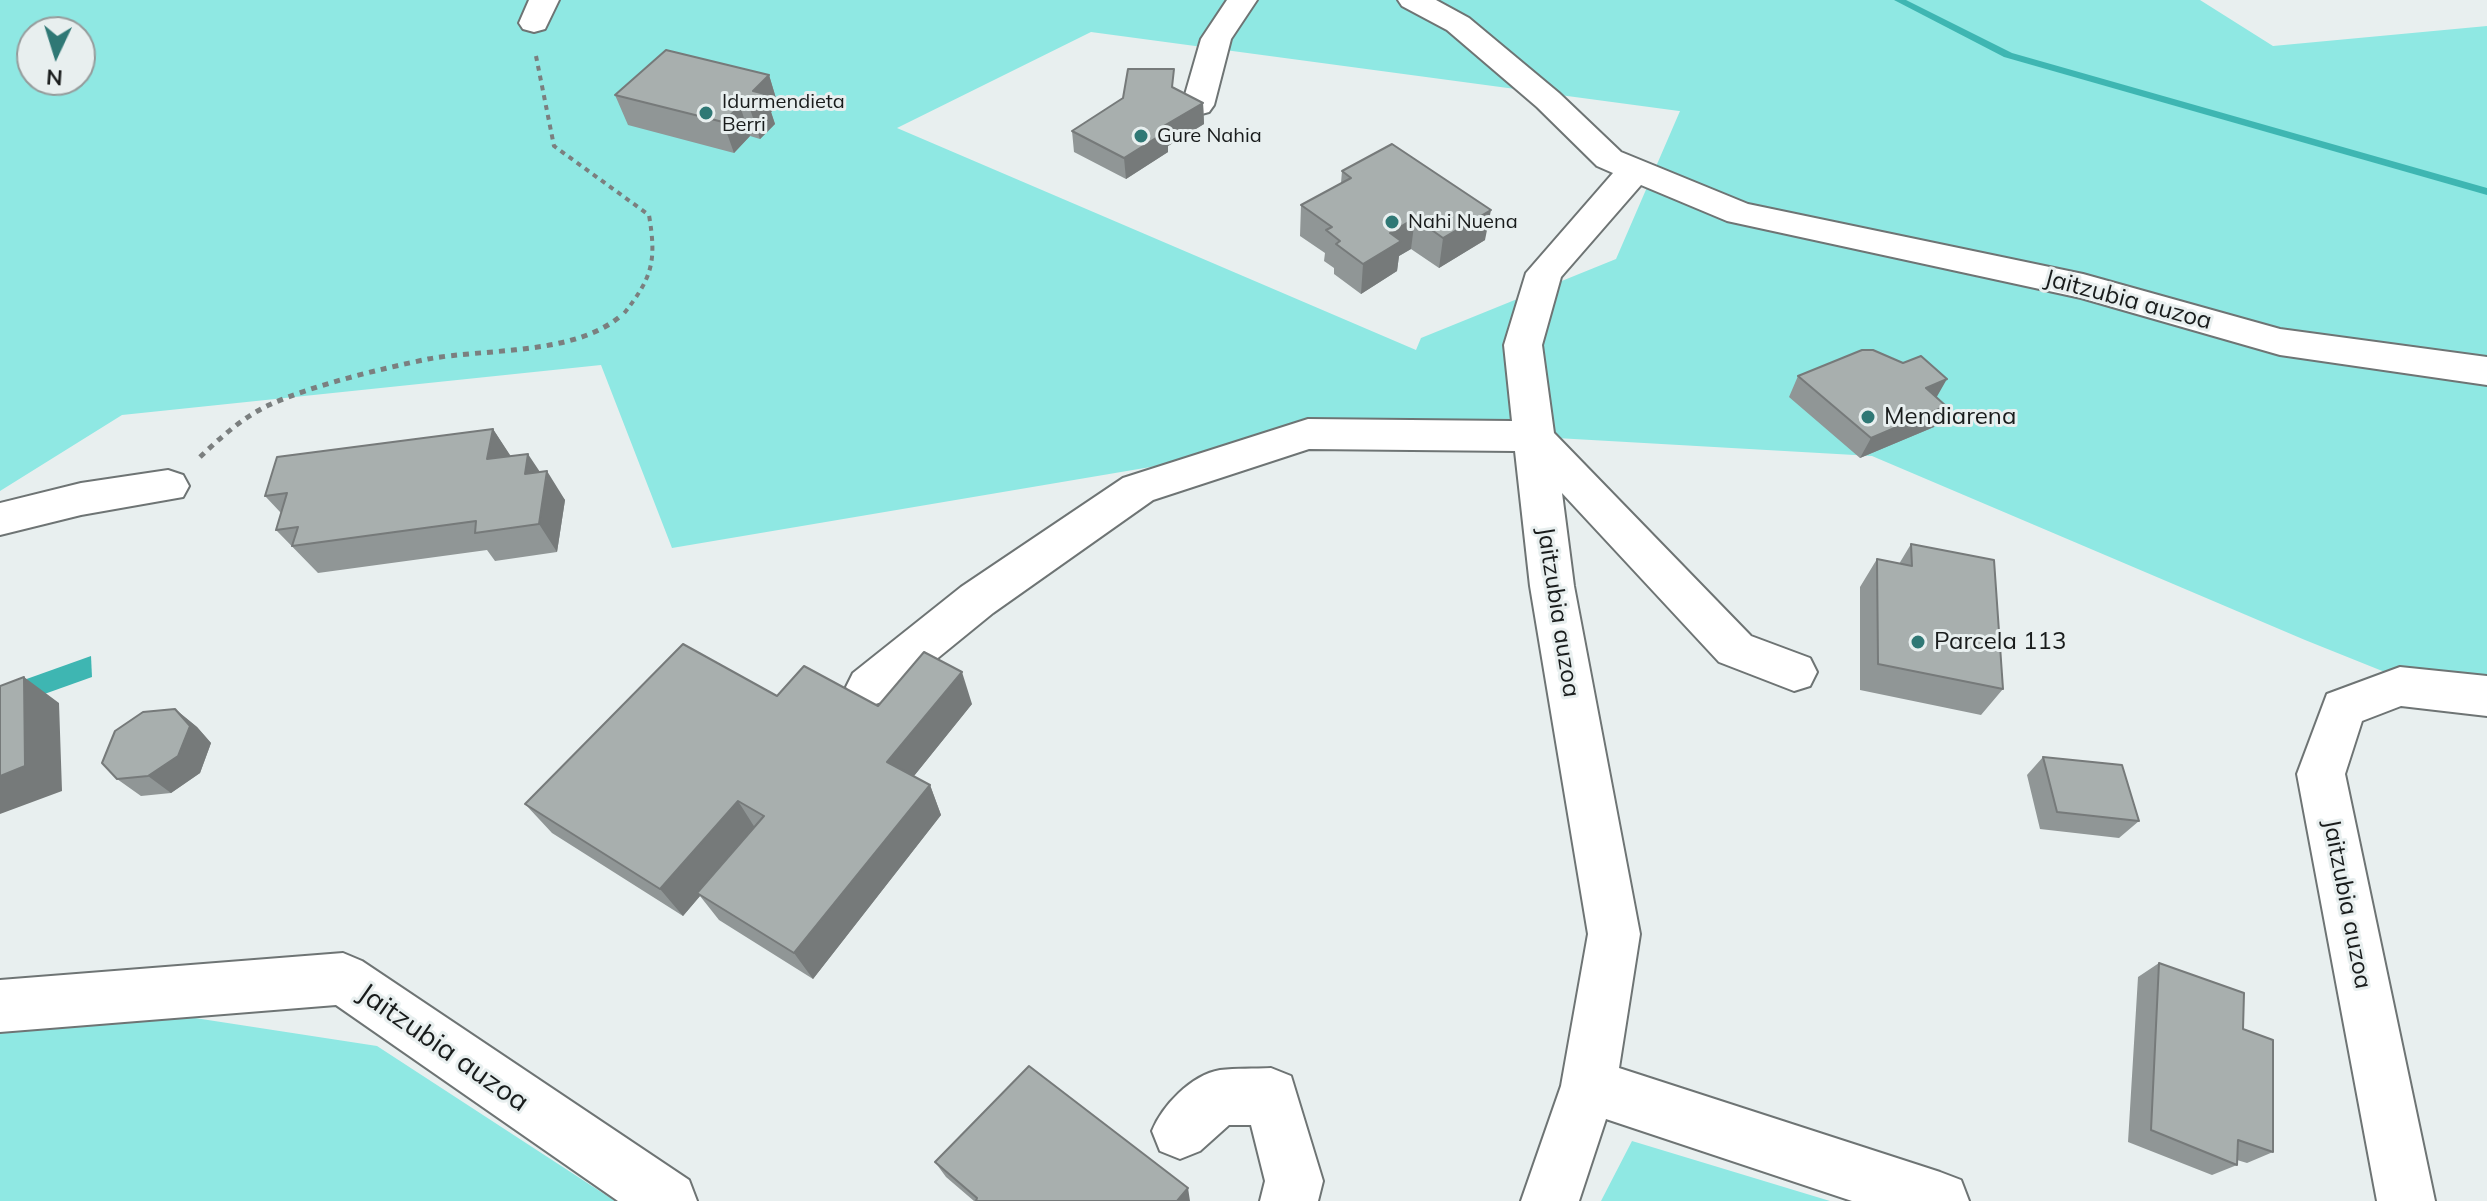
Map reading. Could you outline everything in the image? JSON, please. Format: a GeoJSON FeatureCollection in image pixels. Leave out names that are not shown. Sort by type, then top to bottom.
{"type":"FeatureCollection","features":[{"type":"Feature","properties":{"kind":"street"},"geometry":{"type":"LineString","coordinates":[[1198,105],[1216,39],[1242,0]]}},
{"type":"Feature","properties":{"kind":"street","name":"Jaitzubia auzoa"},"geometry":{"type":"LineString","coordinates":[[1413,0],[1458,24],[1548,100],[1609,159],[1739,213],[2083,286],[2280,342],[2487,371]]}},
{"type":"Feature","properties":{"kind":"street","name":"Jaitzubia auzoa"},"geometry":{"type":"LineString","coordinates":[[1550,1201],[1589,1086],[1614,934],[1554,601],[1523,345],[1544,273],[1635,170]]}},
{"type":"Feature","properties":{"kind":"street"},"geometry":{"type":"LineString","coordinates":[[869,687],[977,600],[1138,489],[1308,434],[1532,436],[1735,649],[1794,672]]}},
{"type":"Feature","properties":{"kind":"street"},"geometry":{"type":"LineString","coordinates":[[0,519],[81,499],[168,486]]}},
{"type":"Feature","properties":{"kind":"street","name":"Jaitzubia auzoa"},"geometry":{"type":"LineString","coordinates":[[2406,1201],[2321,774],[2343,708],[2400,686],[2487,696]]}},
{"type":"Feature","properties":{"kind":"street","name":"Jaitzubia auzoa"},"geometry":{"type":"LineString","coordinates":[[0,1006],[343,979],[668,1201]]}},
{"type":"Feature","properties":{"kind":"street"},"geometry":{"type":"LineString","coordinates":[[1589,1086],[1940,1201]]}},
{"type":"Feature","properties":{"kind":"street"},"geometry":{"type":"LineString","coordinates":[[1180,1131],[1218,1098],[1271,1096],[1294,1181],[1289,1201]]}},
{"type":"Feature","properties":{"kind":"path"},"geometry":{"type":"LineString","coordinates":[[168,486],[225,434],[267,406],[311,390],[429,359],[534,347],[590,334],[621,317],[643,289],[655,251],[649,215],[554,146],[538,77],[539,11]]}},
{"type":"Feature","properties":{"kind":"shaded area"},"geometry":{"type":"Polygon","coordinates":[[[0,0],[2200,0],[2273,46],[2487,26],[2487,713],[2305,640],[1872,456],[1381,428],[672,548],[601,365],[122,415],[0,491],[0,0]],[[1091,32],[897,128],[1416,350],[1421,338],[1616,259],[1679,111],[1091,32]]]}},
{"type":"Feature","properties":{"kind":"shaded area"},"geometry":{"type":"Polygon","coordinates":[[[91,656],[92,677],[8,707],[7,686],[91,656]]]}},
{"type":"Feature","properties":{"kind":"shaded area"},"geometry":{"type":"Polygon","coordinates":[[[0,988],[377,1046],[615,1201],[0,1201],[0,988]]]}},
{"type":"Feature","properties":{"kind":"shaded area"},"geometry":{"type":"Polygon","coordinates":[[[1632,1141],[1830,1201],[1601,1201],[1632,1141]]]}},
{"type":"Feature","properties":{"kind":"building"},"geometry":{"type":"Polygon","coordinates":[[[666,50],[769,75],[753,91],[765,94],[750,109],[740,106],[723,122],[615,95],[666,50]]]}},
{"type":"Feature","properties":{"kind":"building"},"geometry":{"type":"Polygon","coordinates":[[[1128,69],[1174,69],[1172,87],[1203,103],[1162,127],[1167,131],[1124,158],[1072,131],[1123,98],[1128,69]]]}},
{"type":"Feature","properties":{"kind":"building"},"geometry":{"type":"Polygon","coordinates":[[[1392,144],[1491,210],[1443,238],[1415,218],[1390,233],[1401,241],[1363,264],[1336,244],[1340,241],[1326,230],[1332,227],[1301,205],[1351,178],[1342,171],[1392,144]]]}},
{"type":"Feature","properties":{"kind":"building"},"geometry":{"type":"Polygon","coordinates":[[[1862,350],[1873,350],[1903,363],[1921,356],[1947,379],[1926,388],[1946,406],[1871,438],[1798,376],[1862,350]]]}},
{"type":"Feature","properties":{"kind":"building"},"geometry":{"type":"Polygon","coordinates":[[[493,429],[487,459],[528,454],[525,474],[547,471],[539,524],[475,533],[476,521],[292,546],[298,527],[276,530],[287,493],[265,496],[277,457],[493,429]]]}},
{"type":"Feature","properties":{"kind":"building","name":"Parcela 113"},"geometry":{"type":"Polygon","coordinates":[[[1911,544],[1994,560],[2003,689],[1878,664],[1877,559],[1912,566],[1911,544]]]}},
{"type":"Feature","properties":{"kind":"building"},"geometry":{"type":"Polygon","coordinates":[[[683,644],[777,696],[804,666],[878,706],[924,652],[962,672],[887,762],[930,785],[794,953],[697,893],[764,816],[738,801],[660,889],[525,804],[683,644]]]}},
{"type":"Feature","properties":{"kind":"building"},"geometry":{"type":"Polygon","coordinates":[[[24,677],[25,766],[0,776],[0,686],[24,677]]]}},
{"type":"Feature","properties":{"kind":"building"},"geometry":{"type":"Polygon","coordinates":[[[175,709],[190,726],[178,756],[148,776],[117,779],[102,763],[115,731],[143,712],[175,709]]]}},
{"type":"Feature","properties":{"kind":"building"},"geometry":{"type":"Polygon","coordinates":[[[2043,757],[2122,765],[2139,821],[2057,812],[2043,757]]]}},
{"type":"Feature","properties":{"kind":"building"},"geometry":{"type":"Polygon","coordinates":[[[2159,963],[2244,993],[2243,1029],[2273,1040],[2273,1152],[2238,1140],[2237,1165],[2151,1130],[2159,963]]]}},
{"type":"Feature","properties":{"kind":"building"},"geometry":{"type":"Polygon","coordinates":[[[1029,1066],[1188,1188],[1177,1201],[976,1201],[977,1198],[935,1162],[1029,1066]]]}},
{"type":"Feature","properties":{"kind":"waterway"},"geometry":{"type":"LineString","coordinates":[[1899,0],[2008,55],[2487,192]]}},
{"type":"Feature","properties":{"kind":"place","name":"Idurmendieta Berri"},"geometry":{"type":"Point","coordinates":[706,113]}},
{"type":"Feature","properties":{"kind":"place","name":"Gure Nahia"},"geometry":{"type":"Point","coordinates":[1141,136]}},
{"type":"Feature","properties":{"kind":"place","name":"Nahi Nuena"},"geometry":{"type":"Point","coordinates":[1392,222]}},
{"type":"Feature","properties":{"kind":"place","name":"Mendiarena"},"geometry":{"type":"Point","coordinates":[1868,417]}},
{"type":"Feature","properties":{"kind":"place","name":"Parcela 113"},"geometry":{"type":"Point","coordinates":[1918,642]}}]}
